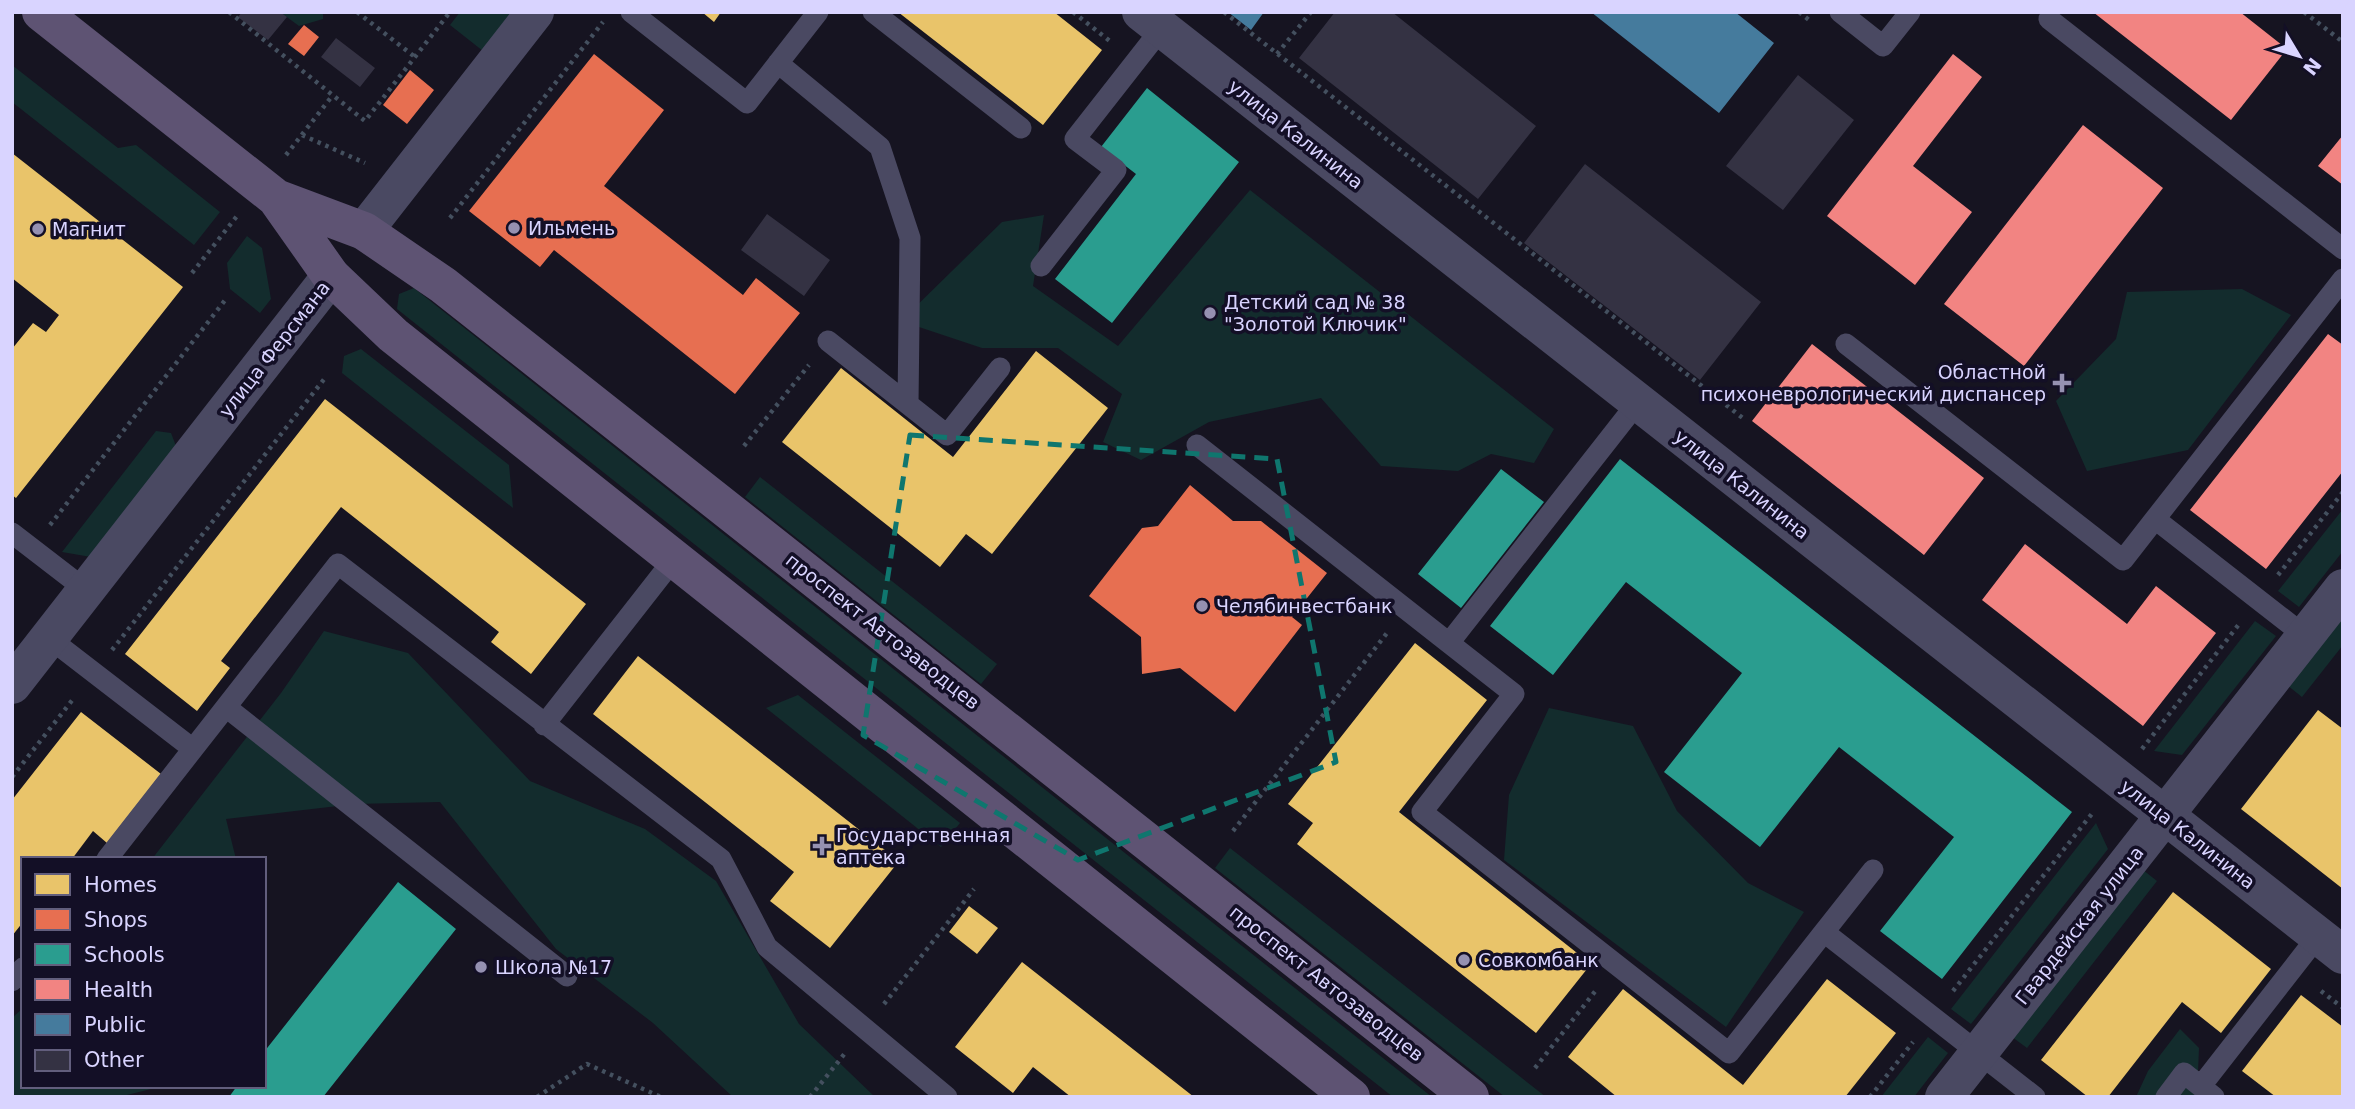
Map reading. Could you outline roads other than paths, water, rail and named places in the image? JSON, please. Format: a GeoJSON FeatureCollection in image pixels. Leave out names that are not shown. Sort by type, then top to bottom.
{"type":"FeatureCollection","features":[{"type":"Feature","properties":{"kind":"main road","name":"проспект Автозаводцев"},"geometry":{"type":"LineString","coordinates":[[41,12],[276,198],[331,276],[393,335],[1351,1097]]}},
{"type":"Feature","properties":{"kind":"main road","name":"проспект Автозаводцев"},"geometry":{"type":"LineString","coordinates":[[276,198],[364,231],[453,293],[1470,1097]]}},
{"type":"Feature","properties":{"kind":"main road","name":"улица Ферсмана"},"geometry":{"type":"LineString","coordinates":[[331,276],[364,231]]}},
{"type":"Feature","properties":{"kind":"street","name":"улица Ферсмана"},"geometry":{"type":"LineString","coordinates":[[364,231],[535,12]]}},
{"type":"Feature","properties":{"kind":"street","name":"улица Калинина"},"geometry":{"type":"LineString","coordinates":[[1151,20],[2331,945]]}},
{"type":"Feature","properties":{"kind":"street","name":"улица Ферсмана"},"geometry":{"type":"LineString","coordinates":[[12,685],[331,276]]}},
{"type":"Feature","properties":{"kind":"street","name":"Гвардейская улица"},"geometry":{"type":"LineString","coordinates":[[1944,1097],[2343,588]]}},
{"type":"Feature","properties":{"kind":"lane"},"geometry":{"type":"LineString","coordinates":[[631,12],[747,103],[818,12]]}},
{"type":"Feature","properties":{"kind":"lane"},"geometry":{"type":"LineString","coordinates":[[873,12],[1021,128]]}},
{"type":"Feature","properties":{"kind":"lane"},"geometry":{"type":"LineString","coordinates":[[1840,12],[1883,46],[1910,12]]}},
{"type":"Feature","properties":{"kind":"lane"},"geometry":{"type":"LineString","coordinates":[[2049,19],[2343,249]]}},
{"type":"Feature","properties":{"kind":"lane"},"geometry":{"type":"LineString","coordinates":[[1041,266],[1116,170],[1075,139],[1151,20]]}},
{"type":"Feature","properties":{"kind":"lane"},"geometry":{"type":"LineString","coordinates":[[778,62],[880,147],[910,238],[908,404]]}},
{"type":"Feature","properties":{"kind":"lane"},"geometry":{"type":"LineString","coordinates":[[1846,344],[2123,560],[2343,279]]}},
{"type":"Feature","properties":{"kind":"lane"},"geometry":{"type":"LineString","coordinates":[[828,341],[947,435],[1000,368]]}},
{"type":"Feature","properties":{"kind":"lane"},"geometry":{"type":"LineString","coordinates":[[1449,643],[1638,402]]}},
{"type":"Feature","properties":{"kind":"lane"},"geometry":{"type":"LineString","coordinates":[[1197,445],[1514,694],[1422,812],[1729,1053],[1873,870]]}},
{"type":"Feature","properties":{"kind":"lane"},"geometry":{"type":"LineString","coordinates":[[2155,519],[2305,636]]}},
{"type":"Feature","properties":{"kind":"lane"},"geometry":{"type":"LineString","coordinates":[[12,533],[86,590]]}},
{"type":"Feature","properties":{"kind":"lane"},"geometry":{"type":"LineString","coordinates":[[544,725],[674,559]]}},
{"type":"Feature","properties":{"kind":"lane"},"geometry":{"type":"LineString","coordinates":[[109,857],[338,564],[721,859],[767,947],[947,1097]]}},
{"type":"Feature","properties":{"kind":"lane"},"geometry":{"type":"LineString","coordinates":[[49,638],[193,749]]}},
{"type":"Feature","properties":{"kind":"lane"},"geometry":{"type":"LineString","coordinates":[[226,707],[567,976]]}},
{"type":"Feature","properties":{"kind":"lane"},"geometry":{"type":"LineString","coordinates":[[1824,932],[2035,1097]]}},
{"type":"Feature","properties":{"kind":"lane"},"geometry":{"type":"LineString","coordinates":[[2166,1097],[2184,1073],[2207,1091],[2331,945]]}},
{"type":"Feature","properties":{"kind":"place","name":"Ильмень"},"geometry":{"type":"Point","coordinates":[514,228]}},
{"type":"Feature","properties":{"kind":"place","name":"Магнит"},"geometry":{"type":"Point","coordinates":[38,229]}},
{"type":"Feature","properties":{"kind":"place","name":"Детский сад № 38 \"Золотой Ключик\""},"geometry":{"type":"Point","coordinates":[1210,313]}},
{"type":"Feature","properties":{"kind":"place","name":"Областной психоневрологический диспансер"},"geometry":{"type":"Point","coordinates":[2062,383]}},
{"type":"Feature","properties":{"kind":"place","name":"Челябинвестбанк"},"geometry":{"type":"Point","coordinates":[1202,606]}},
{"type":"Feature","properties":{"kind":"place","name":"Государственная аптека"},"geometry":{"type":"Point","coordinates":[822,846]}},
{"type":"Feature","properties":{"kind":"place","name":"Совкомбанк"},"geometry":{"type":"Point","coordinates":[1464,960]}},
{"type":"Feature","properties":{"kind":"place","name":"Школа №17"},"geometry":{"type":"Point","coordinates":[481,967]}}]}
